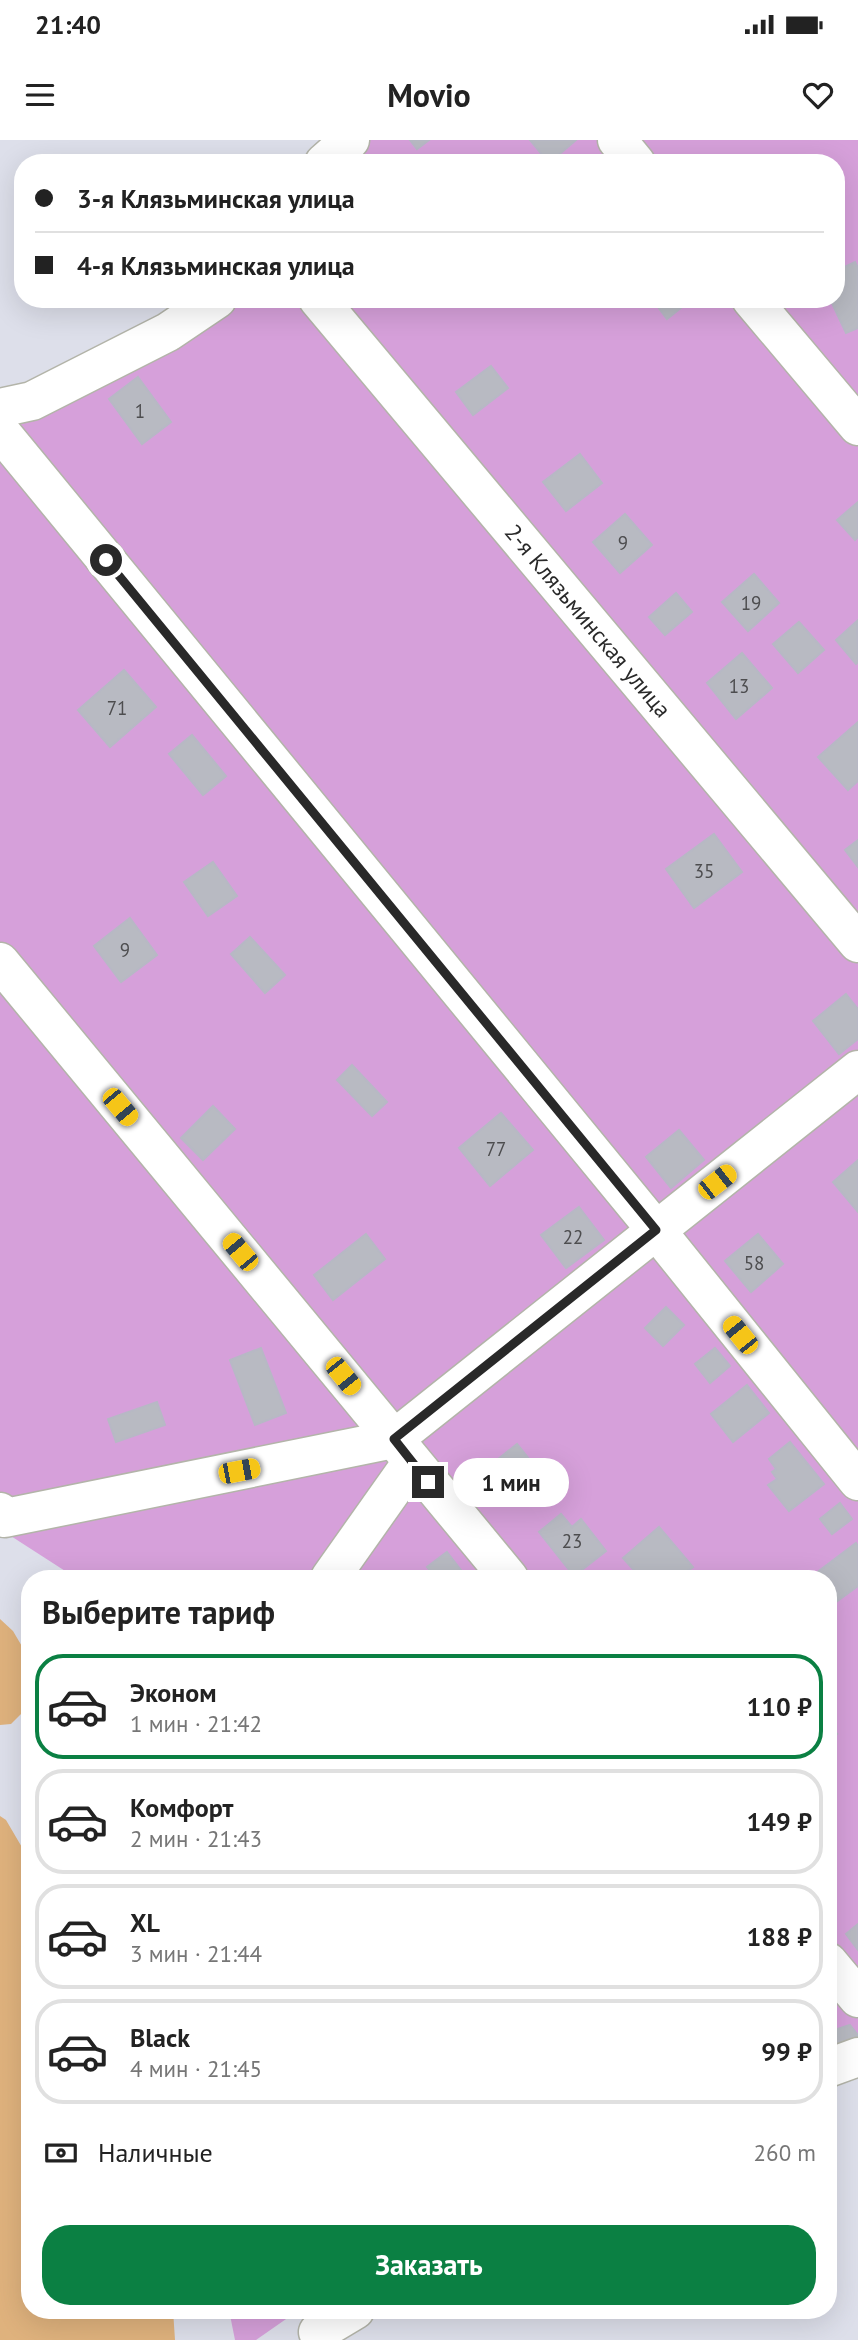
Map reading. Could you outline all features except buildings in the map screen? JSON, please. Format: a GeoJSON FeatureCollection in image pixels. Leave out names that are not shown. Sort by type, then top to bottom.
{"type":"FeatureCollection","features":[{"type":"Feature","properties":{"kind":"lane"},"geometry":{"type":"LineString","coordinates":[[334,154],[350,140]]}},
{"type":"Feature","properties":{"kind":"lane"},"geometry":{"type":"LineString","coordinates":[[617,140],[629,154]]}},
{"type":"Feature","properties":{"kind":"lane"},"geometry":{"type":"LineString","coordinates":[[0,408],[32,401],[168,332],[204,308]]}},
{"type":"Feature","properties":{"kind":"lane","name":"2-я Клязьминская улица"},"geometry":{"type":"LineString","coordinates":[[326,308],[858,943]]}},
{"type":"Feature","properties":{"kind":"lane"},"geometry":{"type":"LineString","coordinates":[[759,308],[858,426]]}},
{"type":"Feature","properties":{"kind":"lane"},"geometry":{"type":"LineString","coordinates":[[0,431],[656,1230],[858,1481]]}},
{"type":"Feature","properties":{"kind":"lane"},"geometry":{"type":"LineString","coordinates":[[0,962],[502,1570]]}},
{"type":"Feature","properties":{"kind":"lane"},"geometry":{"type":"LineString","coordinates":[[335,1570],[403,1450],[656,1230],[858,1070]]}},
{"type":"Feature","properties":{"kind":"lane"},"geometry":{"type":"LineString","coordinates":[[0,1512],[5,1518],[403,1450]]}},
{"type":"Feature","properties":{"kind":"lane"},"geometry":{"type":"LineString","coordinates":[[837,1973],[858,1998]]}},
{"type":"Feature","properties":{"kind":"lane"},"geometry":{"type":"LineString","coordinates":[[837,2065],[858,2057]]}},
{"type":"Feature","properties":{"kind":"lane"},"geometry":{"type":"LineString","coordinates":[[318,2332],[340,2319]]}},
{"type":"Feature","properties":{"kind":"shaded area"},"geometry":{"type":"Polygon","coordinates":[[[328,140],[858,140],[858,2048],[837,2054],[837,1570],[64,1570],[0,1529],[0,409],[184,308],[845,308],[845,154],[318,154],[328,140]]]}},
{"type":"Feature","properties":{"kind":"shaded area"},"geometry":{"type":"Polygon","coordinates":[[[0,1619],[13,1631],[21,1645],[21,1714],[11,1724],[0,1725],[0,1619]]]}},
{"type":"Feature","properties":{"kind":"shaded area"},"geometry":{"type":"Polygon","coordinates":[[[0,1816],[6,1820],[21,1846],[21,2319],[174,2319],[175,2340],[0,2340],[0,1816]]]}},
{"type":"Feature","properties":{"kind":"shaded area"},"geometry":{"type":"Polygon","coordinates":[[[231,2319],[286,2319],[256,2340],[235,2340],[231,2319]]]}},
{"type":"Feature","properties":{"kind":"route"},"geometry":{"type":"LineString","coordinates":[[106,560],[656,1230],[394,1439],[428,1482]]}}]}
